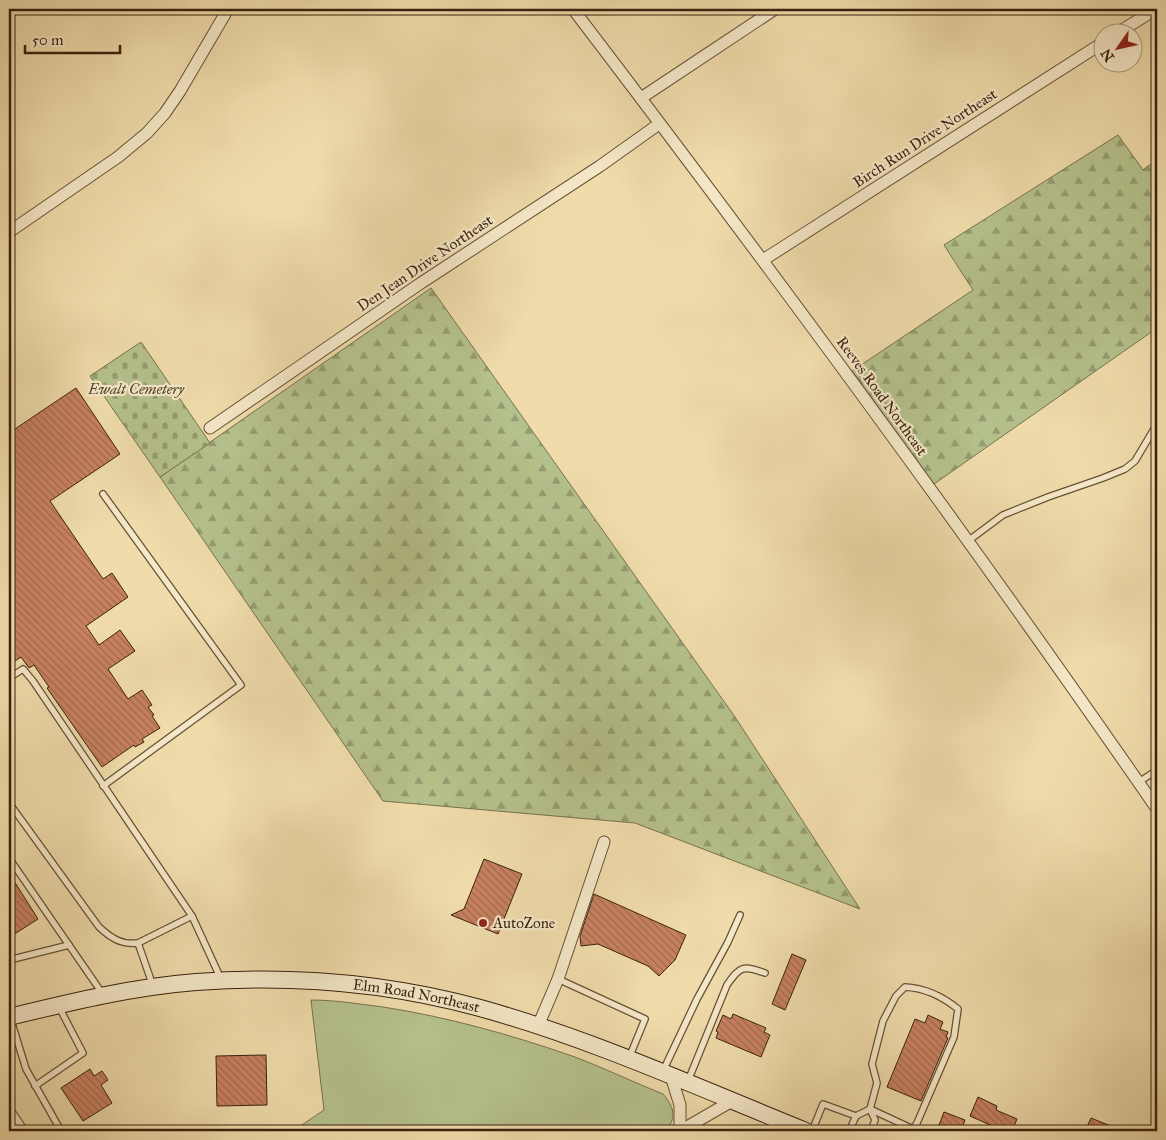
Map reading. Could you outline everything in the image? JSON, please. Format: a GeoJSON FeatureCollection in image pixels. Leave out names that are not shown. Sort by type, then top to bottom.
{"type":"FeatureCollection","features":[{"type":"Feature","properties":{"kind":"main road","name":"Elm Road Northeast"},"geometry":{"type":"LineString","coordinates":[[10,1017],[103,995],[153,987],[222,981],[276,979],[317,981],[390,989],[439,998],[538,1026],[667,1074],[806,1131]]}},
{"type":"Feature","properties":{"kind":"street"},"geometry":{"type":"LineString","coordinates":[[9,232],[118,158],[147,133],[165,113],[180,91],[228,9]]}},
{"type":"Feature","properties":{"kind":"street","name":"Reeves Road Northeast"},"geometry":{"type":"LineString","coordinates":[[573,9],[763,260],[968,541],[1157,809]]}},
{"type":"Feature","properties":{"kind":"street"},"geometry":{"type":"LineString","coordinates":[[641,98],[775,9]]}},
{"type":"Feature","properties":{"kind":"street"},"geometry":{"type":"LineString","coordinates":[[1135,22],[1156,9]]}},
{"type":"Feature","properties":{"kind":"street","name":"Birch Run Drive Northeast"},"geometry":{"type":"LineString","coordinates":[[763,260],[1094,48]]}},
{"type":"Feature","properties":{"kind":"street","name":"Den Jean Drive Northeast"},"geometry":{"type":"LineString","coordinates":[[210,428],[421,283],[600,166],[659,124]]}},
{"type":"Feature","properties":{"kind":"street"},"geometry":{"type":"LineString","coordinates":[[538,1026],[558,978],[604,842]]}},
{"type":"Feature","properties":{"kind":"street"},"geometry":{"type":"LineString","coordinates":[[667,1074],[680,1105],[680,1131],[732,1101]]}},
{"type":"Feature","properties":{"kind":"street"},"geometry":{"type":"LineString","coordinates":[[9,1112],[22,1131]]}},
{"type":"Feature","properties":{"kind":"lane"},"geometry":{"type":"LineString","coordinates":[[968,541],[1003,515],[1048,496],[1125,469],[1135,460],[1157,424]]}},
{"type":"Feature","properties":{"kind":"lane"},"geometry":{"type":"LineString","coordinates":[[103,494],[241,685],[103,786]]}},
{"type":"Feature","properties":{"kind":"lane"},"geometry":{"type":"LineString","coordinates":[[9,678],[23,669],[192,916],[222,981]]}},
{"type":"Feature","properties":{"kind":"lane"},"geometry":{"type":"LineString","coordinates":[[1139,782],[1157,770]]}},
{"type":"Feature","properties":{"kind":"lane"},"geometry":{"type":"LineString","coordinates":[[10,806],[99,927],[108,936],[117,941],[130,944],[138,943],[192,916]]}},
{"type":"Feature","properties":{"kind":"lane"},"geometry":{"type":"LineString","coordinates":[[9,858],[103,995]]}},
{"type":"Feature","properties":{"kind":"lane"},"geometry":{"type":"LineString","coordinates":[[667,1074],[697,999],[728,942],[740,915]]}},
{"type":"Feature","properties":{"kind":"lane"},"geometry":{"type":"LineString","coordinates":[[138,943],[153,987]]}},
{"type":"Feature","properties":{"kind":"lane"},"geometry":{"type":"LineString","coordinates":[[9,960],[68,945]]}},
{"type":"Feature","properties":{"kind":"lane"},"geometry":{"type":"LineString","coordinates":[[687,1082],[727,985],[733,976],[740,970],[749,967],[764,973]]}},
{"type":"Feature","properties":{"kind":"lane"},"geometry":{"type":"LineString","coordinates":[[558,978],[646,1018],[628,1060]]}},
{"type":"Feature","properties":{"kind":"lane"},"geometry":{"type":"LineString","coordinates":[[870,1109],[912,1130],[954,1037],[958,1009],[944,997],[918,988],[904,987],[896,996],[882,1021],[872,1064],[877,1083],[870,1109],[875,1120],[871,1131]]}},
{"type":"Feature","properties":{"kind":"lane"},"geometry":{"type":"LineString","coordinates":[[35,1086],[83,1053],[57,1005]]}},
{"type":"Feature","properties":{"kind":"lane"},"geometry":{"type":"LineString","coordinates":[[10,1017],[26,1069],[61,1131]]}},
{"type":"Feature","properties":{"kind":"lane"},"geometry":{"type":"LineString","coordinates":[[812,1131],[823,1104],[856,1116]]}},
{"type":"Feature","properties":{"kind":"lane"},"geometry":{"type":"LineString","coordinates":[[849,1131],[856,1116],[870,1109]]}},
{"type":"Feature","properties":{"kind":"green space"},"geometry":{"type":"Polygon","coordinates":[[[1118,135],[1143,170],[1157,159],[1157,328],[934,484],[852,371],[973,290],[944,245],[1118,135]]]}},
{"type":"Feature","properties":{"kind":"green space"},"geometry":{"type":"Polygon","coordinates":[[[431,288],[735,717],[860,909],[635,823],[383,801],[160,477],[431,288]]]}},
{"type":"Feature","properties":{"kind":"green space","name":"Ewalt Cemetery"},"geometry":{"type":"Polygon","coordinates":[[[141,342],[210,443],[160,477],[90,376],[141,342]]]}},
{"type":"Feature","properties":{"kind":"green space"},"geometry":{"type":"Polygon","coordinates":[[[311,1000],[338,1001],[432,1016],[504,1034],[551,1049],[586,1061],[663,1094],[672,1108],[672,1121],[666,1131],[293,1131],[324,1110],[311,1000]]]}},
{"type":"Feature","properties":{"kind":"building"},"geometry":{"type":"Polygon","coordinates":[[[76,388],[120,454],[50,501],[103,579],[112,573],[128,597],[86,626],[99,645],[120,630],[135,651],[108,669],[128,699],[142,690],[152,705],[148,707],[160,728],[142,739],[144,742],[135,747],[134,745],[102,767],[47,688],[49,687],[34,665],[29,668],[21,657],[9,665],[9,433],[76,388]]]}},
{"type":"Feature","properties":{"kind":"building"},"geometry":{"type":"Polygon","coordinates":[[[484,859],[522,874],[498,934],[451,915],[464,909],[484,859]]]}},
{"type":"Feature","properties":{"kind":"building"},"geometry":{"type":"Polygon","coordinates":[[[9,873],[38,919],[13,935],[9,929],[9,873]]]}},
{"type":"Feature","properties":{"kind":"building"},"geometry":{"type":"Polygon","coordinates":[[[594,894],[686,935],[675,960],[659,976],[648,966],[598,944],[581,946],[580,936],[594,894]]]}},
{"type":"Feature","properties":{"kind":"building"},"geometry":{"type":"Polygon","coordinates":[[[792,954],[806,960],[785,1010],[772,1004],[792,954]]]}},
{"type":"Feature","properties":{"kind":"building"},"geometry":{"type":"Polygon","coordinates":[[[733,1014],[766,1028],[764,1032],[770,1035],[761,1057],[716,1038],[718,1032],[716,1031],[723,1015],[731,1019],[733,1014]]]}},
{"type":"Feature","properties":{"kind":"building"},"geometry":{"type":"Polygon","coordinates":[[[928,1015],[943,1022],[940,1029],[948,1032],[946,1037],[948,1038],[921,1101],[887,1087],[915,1019],[925,1023],[928,1015]]]}},
{"type":"Feature","properties":{"kind":"building"},"geometry":{"type":"Polygon","coordinates":[[[266,1055],[267,1105],[217,1106],[216,1056],[266,1055]]]}},
{"type":"Feature","properties":{"kind":"building"},"geometry":{"type":"Polygon","coordinates":[[[90,1069],[94,1076],[102,1071],[108,1080],[101,1085],[112,1103],[83,1121],[61,1088],[90,1069]]]}},
{"type":"Feature","properties":{"kind":"building"},"geometry":{"type":"Polygon","coordinates":[[[978,1097],[997,1106],[996,1110],[1017,1119],[1012,1131],[995,1131],[997,1128],[970,1116],[978,1097]]]}},
{"type":"Feature","properties":{"kind":"building"},"geometry":{"type":"Polygon","coordinates":[[[944,1112],[965,1120],[961,1131],[953,1131],[939,1125],[944,1112]]]}},
{"type":"Feature","properties":{"kind":"building"},"geometry":{"type":"Polygon","coordinates":[[[1091,1118],[1123,1131],[1085,1131],[1091,1118]]]}},
{"type":"Feature","properties":{"kind":"place","name":"AutoZone"},"geometry":{"type":"Point","coordinates":[483,923]}}]}
